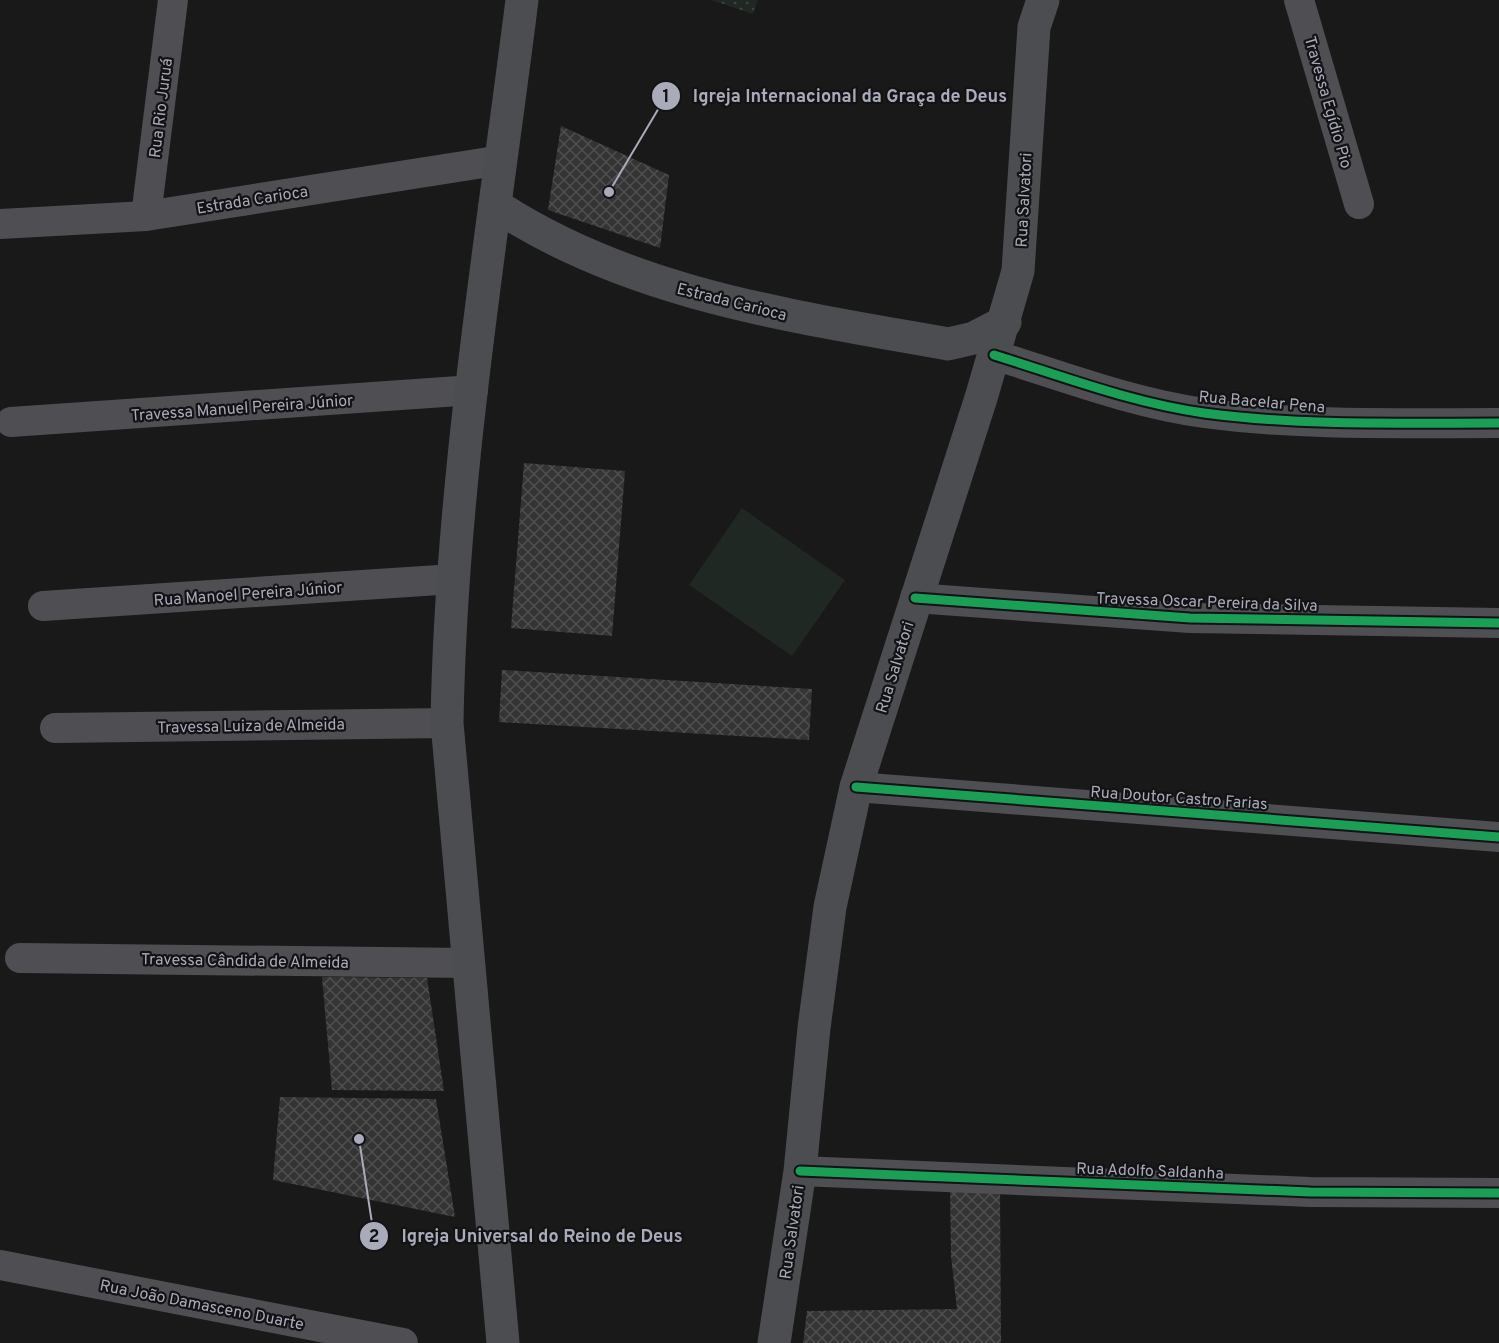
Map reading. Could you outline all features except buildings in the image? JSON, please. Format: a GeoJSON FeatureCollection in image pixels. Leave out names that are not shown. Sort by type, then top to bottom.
{"type":"FeatureCollection","features":[{"type":"Feature","properties":{"kind":"main road"},"geometry":{"type":"LineString","coordinates":[[502,1343],[447,723],[449,635],[473,390],[522,0]]}},
{"type":"Feature","properties":{"kind":"main road","name":"Rua Salvatori"},"geometry":{"type":"LineString","coordinates":[[774,1343],[800,1171],[814,1028],[830,907],[856,787],[1005,322],[1018,271],[1034,27],[1044,0]]}},
{"type":"Feature","properties":{"kind":"main road","name":"Estrada Carioca"},"geometry":{"type":"LineString","coordinates":[[495,205],[530,228],[649,280],[736,305],[948,344],[974,338],[1005,322]]}},
{"type":"Feature","properties":{"kind":"main road"},"geometry":{"type":"LineString","coordinates":[[948,344],[972,372],[981,398]]}},
{"type":"Feature","properties":{"kind":"street","name":"Rua Rio Juruá"},"geometry":{"type":"LineString","coordinates":[[146,216],[173,0]]}},
{"type":"Feature","properties":{"kind":"street","name":"Travessa Egídio Pio"},"geometry":{"type":"LineString","coordinates":[[1299,0],[1359,204]]}},
{"type":"Feature","properties":{"kind":"street","name":"Estrada Carioca"},"geometry":{"type":"LineString","coordinates":[[0,224],[146,216],[502,160]]}},
{"type":"Feature","properties":{"kind":"street","name":"Rua Bacelar Pena"},"geometry":{"type":"LineString","coordinates":[[994,355],[1113,392],[1203,413],[1350,423],[1499,423]]}},
{"type":"Feature","properties":{"kind":"street","name":"Travessa Manuel Pereira Júnior"},"geometry":{"type":"LineString","coordinates":[[11,422],[473,390]]}},
{"type":"Feature","properties":{"kind":"street","name":"Rua Manoel Pereira Júnior"},"geometry":{"type":"LineString","coordinates":[[42,606],[454,579]]}},
{"type":"Feature","properties":{"kind":"street","name":"Travessa Oscar Pereira da Silva"},"geometry":{"type":"LineString","coordinates":[[915,598],[1190,618],[1499,623]]}},
{"type":"Feature","properties":{"kind":"street","name":"Travessa Luiza de Almeida"},"geometry":{"type":"LineString","coordinates":[[55,728],[447,723]]}},
{"type":"Feature","properties":{"kind":"street","name":"Rua Doutor Castro Farias"},"geometry":{"type":"LineString","coordinates":[[856,787],[1499,837]]}},
{"type":"Feature","properties":{"kind":"street","name":"Travessa Cândida de Almeida"},"geometry":{"type":"LineString","coordinates":[[20,958],[469,963]]}},
{"type":"Feature","properties":{"kind":"street","name":"Rua Adolfo Saldanha"},"geometry":{"type":"LineString","coordinates":[[800,1171],[1310,1192],[1499,1193]]}},
{"type":"Feature","properties":{"kind":"street","name":"Rua João Damasceno Duarte"},"geometry":{"type":"LineString","coordinates":[[0,1265],[403,1343]]}},
{"type":"Feature","properties":{"kind":"shaded area"},"geometry":{"type":"Polygon","coordinates":[[[711,0],[758,0],[753,14],[711,0]]]}},
{"type":"Feature","properties":{"kind":"shaded area"},"geometry":{"type":"Polygon","coordinates":[[[742,508],[845,580],[792,656],[689,585],[742,508]]]}},
{"type":"Feature","properties":{"kind":"cycle path"},"geometry":{"type":"LineString","coordinates":[[994,355],[1124,396],[1204,413],[1314,422],[1499,423]]}},
{"type":"Feature","properties":{"kind":"cycle path"},"geometry":{"type":"LineString","coordinates":[[915,598],[1190,618],[1499,623]]}},
{"type":"Feature","properties":{"kind":"cycle path"},"geometry":{"type":"LineString","coordinates":[[856,787],[1499,837]]}},
{"type":"Feature","properties":{"kind":"cycle path"},"geometry":{"type":"LineString","coordinates":[[800,1171],[1310,1192],[1499,1193]]}},
{"type":"Feature","properties":{"kind":"place","name":"Igreja Internacional da Graça de Deus"},"geometry":{"type":"Point","coordinates":[609,192]}},
{"type":"Feature","properties":{"kind":"place","name":"Igreja Universal do Reino de Deus"},"geometry":{"type":"Point","coordinates":[359,1139]}}]}
